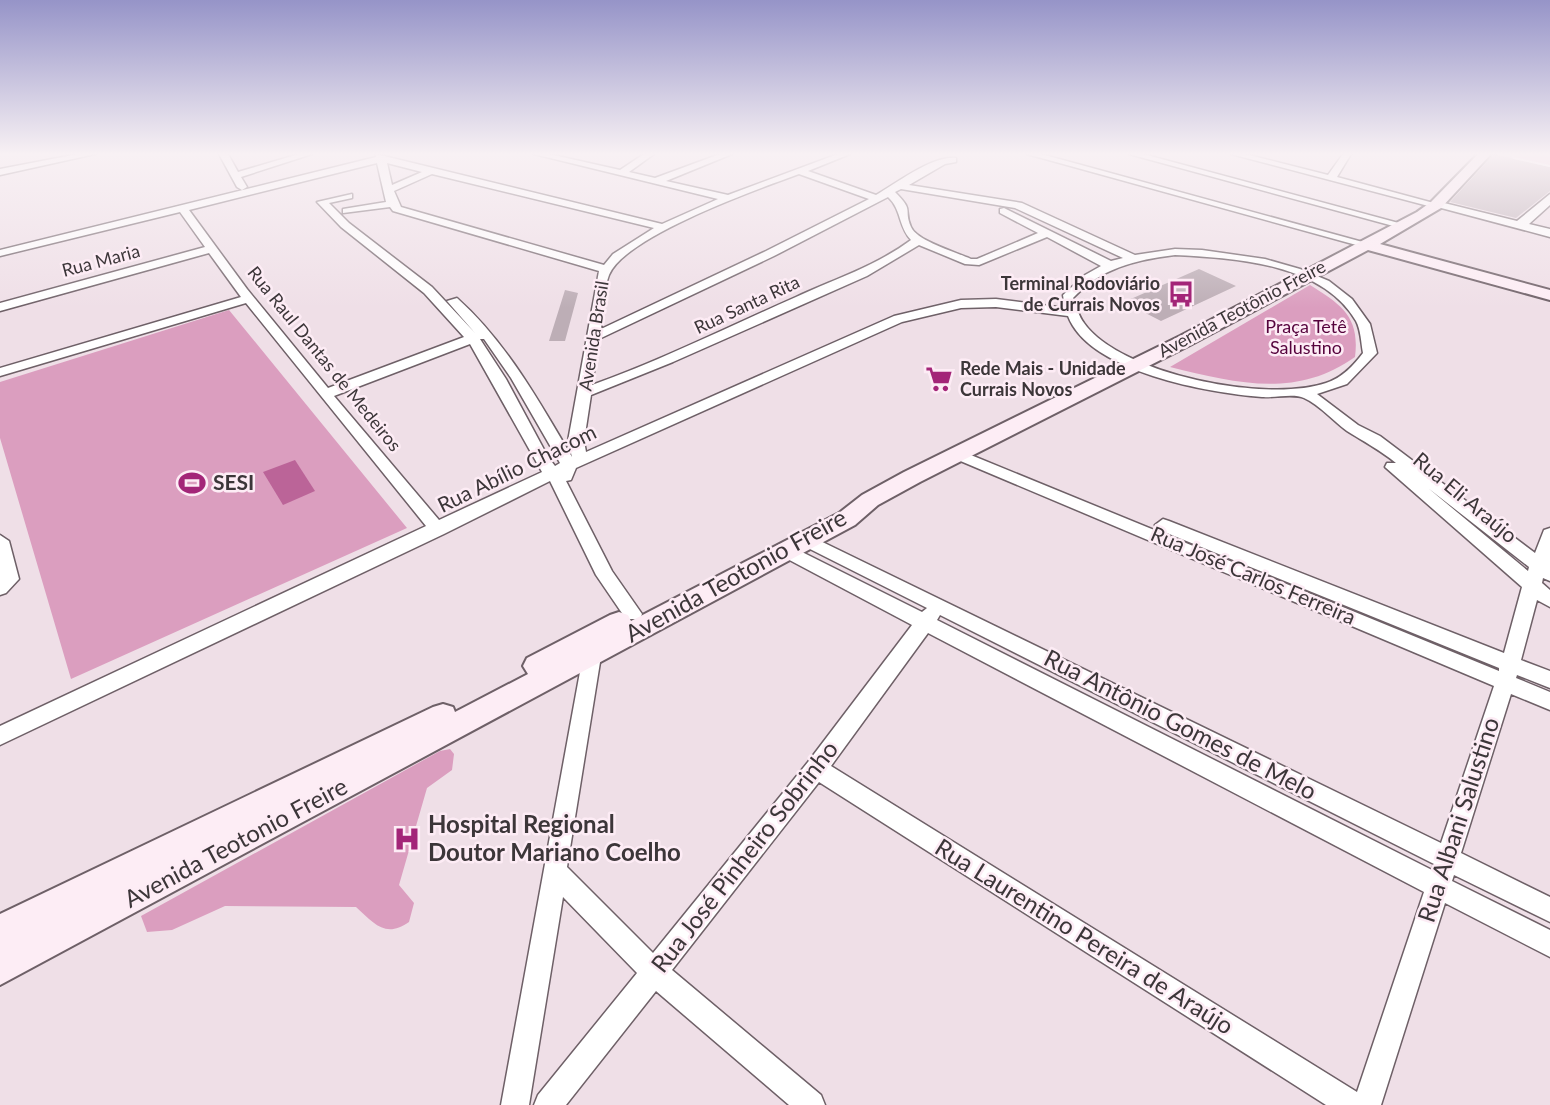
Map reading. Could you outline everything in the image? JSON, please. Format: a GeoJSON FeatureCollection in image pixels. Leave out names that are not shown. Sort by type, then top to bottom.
{"type":"FeatureCollection","features":[{"type":"Feature","properties":{"kind":"main road","name":"Avenida Teotônio Freire"},"geometry":{"type":"LineString","coordinates":[[870,499],[1135,366],[1435,206]]}},
{"type":"Feature","properties":{"kind":"main road"},"geometry":{"type":"LineString","coordinates":[[1364,244],[1550,295]]}},
{"type":"Feature","properties":{"kind":"main road","name":"Avenida Teotonio Freire"},"geometry":{"type":"LineString","coordinates":[[0,967],[847,519],[870,499]]}},
{"type":"Feature","properties":{"kind":"main road","name":"Avenida Teotonio Freire"},"geometry":{"type":"LineString","coordinates":[[0,933],[463,705],[834,507],[870,499]]}},
{"type":"Feature","properties":{"kind":"street"},"geometry":{"type":"LineString","coordinates":[[0,253],[196,206]]}},
{"type":"Feature","properties":{"kind":"street"},"geometry":{"type":"LineString","coordinates":[[327,206],[345,225],[460,315],[514,375],[575,463]]}},
{"type":"Feature","properties":{"kind":"street"},"geometry":{"type":"LineString","coordinates":[[345,225],[348,206]]}},
{"type":"Feature","properties":{"kind":"street"},"geometry":{"type":"LineString","coordinates":[[347,211],[394,206],[605,269]]}},
{"type":"Feature","properties":{"kind":"street"},"geometry":{"type":"LineString","coordinates":[[576,206],[662,227]]}},
{"type":"Feature","properties":{"kind":"street","name":"Avenida Brasil"},"geometry":{"type":"LineString","coordinates":[[575,463],[576,441],[605,269],[662,227],[711,206]]}},
{"type":"Feature","properties":{"kind":"street"},"geometry":{"type":"LineString","coordinates":[[593,337],[734,273],[863,206]]}},
{"type":"Feature","properties":{"kind":"street"},"geometry":{"type":"LineString","coordinates":[[903,206],[906,229],[918,240],[976,262],[1047,233]]}},
{"type":"Feature","properties":{"kind":"street"},"geometry":{"type":"LineString","coordinates":[[1000,206],[1004,211],[1109,265]]}},
{"type":"Feature","properties":{"kind":"street"},"geometry":{"type":"LineString","coordinates":[[1019,206],[1131,257]]}},
{"type":"Feature","properties":{"kind":"street"},"geometry":{"type":"LineString","coordinates":[[1230,206],[1364,244]]}},
{"type":"Feature","properties":{"kind":"street"},"geometry":{"type":"LineString","coordinates":[[1328,206],[1401,225]]}},
{"type":"Feature","properties":{"kind":"street"},"geometry":{"type":"LineString","coordinates":[[1438,206],[1550,233]]}},
{"type":"Feature","properties":{"kind":"street"},"geometry":{"type":"LineString","coordinates":[[1520,225],[1542,206]]}},
{"type":"Feature","properties":{"kind":"street","name":"Rua Raul Dantas de Medeiros"},"geometry":{"type":"LineString","coordinates":[[183,209],[211,250],[438,530]]}},
{"type":"Feature","properties":{"kind":"street","name":"Rua Santa Rita"},"geometry":{"type":"LineString","coordinates":[[585,392],[637,373],[810,295],[882,267],[918,240]]}},
{"type":"Feature","properties":{"kind":"street","name":"Rua Maria"},"geometry":{"type":"LineString","coordinates":[[0,307],[211,250]]}},
{"type":"Feature","properties":{"kind":"street"},"geometry":{"type":"LineString","coordinates":[[1175,252],[1208,253],[1259,260],[1308,275],[1344,298],[1362,317],[1370,336],[1370,353],[1348,378],[1329,388],[1307,393],[1252,393],[1207,388],[1135,366],[1098,345],[1075,327],[1068,312],[1067,298],[1083,279],[1131,257],[1175,252]]}},
{"type":"Feature","properties":{"kind":"street"},"geometry":{"type":"LineString","coordinates":[[0,372],[250,298]]}},
{"type":"Feature","properties":{"kind":"street","name":"Rua Abílio Chacom"},"geometry":{"type":"LineString","coordinates":[[0,736],[438,530],[557,480],[575,463],[898,319],[961,304],[996,303],[1068,312]]}},
{"type":"Feature","properties":{"kind":"street"},"geometry":{"type":"LineString","coordinates":[[326,394],[480,336]]}},
{"type":"Feature","properties":{"kind":"street"},"geometry":{"type":"LineString","coordinates":[[480,336],[499,379],[557,480],[594,556],[633,614]]}},
{"type":"Feature","properties":{"kind":"street"},"geometry":{"type":"LineString","coordinates":[[499,379],[514,375]]}},
{"type":"Feature","properties":{"kind":"street","name":"Rua Eli Araújo"},"geometry":{"type":"LineString","coordinates":[[1307,393],[1353,428],[1373,450],[1540,574],[1550,600]]}},
{"type":"Feature","properties":{"kind":"street","name":"Rua José Carlos Ferreira"},"geometry":{"type":"LineString","coordinates":[[963,451],[1508,673],[1550,701]]}},
{"type":"Feature","properties":{"kind":"street","name":"Rua Albani Salustino"},"geometry":{"type":"LineString","coordinates":[[1367,1105],[1540,574],[1550,534]]}},
{"type":"Feature","properties":{"kind":"street"},"geometry":{"type":"LineString","coordinates":[[0,541],[9,579],[1,587]]}},
{"type":"Feature","properties":{"kind":"street","name":"Rua Antônio Gomes de Melo"},"geometry":{"type":"LineString","coordinates":[[796,546],[931,614],[1099,685],[1550,910]]}},
{"type":"Feature","properties":{"kind":"street","name":"Rua Antônio Gomes de Melo"},"geometry":{"type":"LineString","coordinates":[[931,614],[1088,707],[1550,944]]}},
{"type":"Feature","properties":{"kind":"street","name":"Rua José Pinheiro Sobrinho"},"geometry":{"type":"LineString","coordinates":[[548,1105],[816,769],[931,614]]}},
{"type":"Feature","properties":{"kind":"street"},"geometry":{"type":"LineString","coordinates":[[515,1105],[591,656]]}},
{"type":"Feature","properties":{"kind":"street","name":"Rua José Carlos Ferreira"},"geometry":{"type":"LineString","coordinates":[[1508,673],[1550,680]]}},
{"type":"Feature","properties":{"kind":"street"},"geometry":{"type":"LineString","coordinates":[[1088,707],[1099,685]]}},
{"type":"Feature","properties":{"kind":"street"},"geometry":{"type":"LineString","coordinates":[[1213,771],[1224,748]]}},
{"type":"Feature","properties":{"kind":"street","name":"Rua Laurentino Pereira de Araújo"},"geometry":{"type":"LineString","coordinates":[[816,769],[1352,1105]]}},
{"type":"Feature","properties":{"kind":"street"},"geometry":{"type":"LineString","coordinates":[[555,872],[654,972],[811,1105]]}},
{"type":"Feature","properties":{"kind":"green space","name":"Praça Tetê Salustino"},"geometry":{"type":"Polygon","coordinates":[[[1310,285],[1340,306],[1355,332],[1355,357],[1333,370],[1310,379],[1265,384],[1218,378],[1170,367],[1310,285]]]}},
{"type":"Feature","properties":{"kind":"green space","name":"SESI"},"geometry":{"type":"Polygon","coordinates":[[[229,310],[407,528],[71,679],[0,438],[0,382],[229,310]]]}},
{"type":"Feature","properties":{"kind":"green space"},"geometry":{"type":"Polygon","coordinates":[[[450,749],[454,754],[452,770],[427,788],[399,885],[414,903],[409,922],[401,927],[380,927],[356,907],[225,906],[172,930],[147,932],[141,916],[440,751],[450,749]]]}},
{"type":"Feature","properties":{"kind":"shaded area"},"geometry":{"type":"Polygon","coordinates":[[[295,460],[315,491],[283,505],[263,472],[295,460]]]}},
{"type":"Feature","properties":{"kind":"building"},"geometry":{"type":"Polygon","coordinates":[[[1465,206],[1532,206],[1516,218],[1465,206]]]}},
{"type":"Feature","properties":{"kind":"building","name":"Terminal Rodoviário de Currais Novos"},"geometry":{"type":"Polygon","coordinates":[[[1199,269],[1236,286],[1161,321],[1124,302],[1199,269]]]}},
{"type":"Feature","properties":{"kind":"building"},"geometry":{"type":"Polygon","coordinates":[[[565,290],[578,293],[565,341],[549,341],[565,290]]]}},
{"type":"Feature","properties":{"kind":"place","name":"Terminal Rodoviário de Currais Novos"},"geometry":{"type":"Point","coordinates":[1181,294]}},
{"type":"Feature","properties":{"kind":"place","name":"Rede Mais - Unidade Currais Novos"},"geometry":{"type":"Point","coordinates":[939,379]}},
{"type":"Feature","properties":{"kind":"place","name":"SESI"},"geometry":{"type":"Point","coordinates":[192,483]}},
{"type":"Feature","properties":{"kind":"place","name":"Hospital Regional Doutor Mariano Coelho"},"geometry":{"type":"Point","coordinates":[407,839]}}]}
